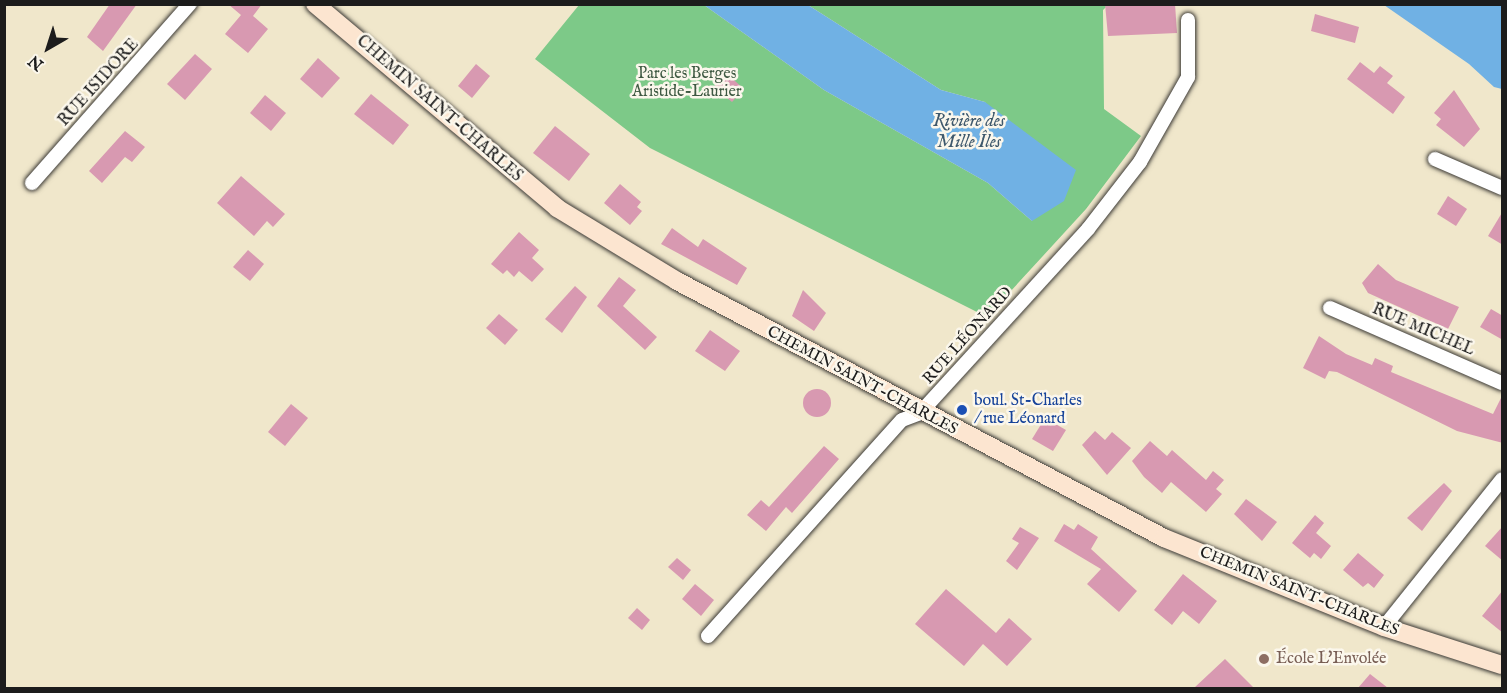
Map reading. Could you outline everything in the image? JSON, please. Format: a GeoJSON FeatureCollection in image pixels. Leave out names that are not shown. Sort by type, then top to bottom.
{"type":"FeatureCollection","features":[{"type":"Feature","properties":{"kind":"main road","name":"CHEMIN SAINT-CHARLES"},"geometry":{"type":"LineString","coordinates":[[315,4],[557,208],[677,281],[920,413],[1164,538],[1384,627],[1503,665]]}},
{"type":"Feature","properties":{"kind":"street","name":"RUE ISIDORE"},"geometry":{"type":"LineString","coordinates":[[32,183],[190,4]]}},
{"type":"Feature","properties":{"kind":"street","name":"RUE LÉONARD"},"geometry":{"type":"LineString","coordinates":[[708,636],[902,420],[920,413],[1088,229],[1140,162],[1188,77],[1188,20]]}},
{"type":"Feature","properties":{"kind":"street"},"geometry":{"type":"LineString","coordinates":[[1435,159],[1503,188]]}},
{"type":"Feature","properties":{"kind":"street","name":"RUE MICHEL"},"geometry":{"type":"LineString","coordinates":[[1330,308],[1503,382]]}},
{"type":"Feature","properties":{"kind":"street"},"geometry":{"type":"LineString","coordinates":[[1384,627],[1503,479]]}},
{"type":"Feature","properties":{"kind":"green space","name":"Parc les Berges Aristide-Laurier"},"geometry":{"type":"Polygon","coordinates":[[[579,5],[704,5],[824,90],[988,183],[1032,221],[985,102],[941,90],[808,5],[1108,5],[1103,10],[1104,109],[1141,136],[1086,209],[987,317],[650,148],[535,59],[579,5]]]}},
{"type":"Feature","properties":{"kind":"water","name":"Rivière des Mille Îles"},"geometry":{"type":"Polygon","coordinates":[[[704,5],[808,5],[941,90],[985,102],[1076,170],[1064,201],[1032,221],[988,183],[824,90],[704,5]]]}},
{"type":"Feature","properties":{"kind":"water"},"geometry":{"type":"Polygon","coordinates":[[[1384,5],[1502,5],[1502,89],[1494,87],[1469,64],[1384,5]]]}},
{"type":"Feature","properties":{"kind":"building"},"geometry":{"type":"Polygon","coordinates":[[[110,4],[137,4],[103,51],[87,37],[110,4]]]}},
{"type":"Feature","properties":{"kind":"building"},"geometry":{"type":"Polygon","coordinates":[[[228,4],[262,4],[253,16],[268,29],[248,53],[225,34],[241,15],[228,4]]]}},
{"type":"Feature","properties":{"kind":"building"},"geometry":{"type":"Polygon","coordinates":[[[1105,4],[1175,4],[1177,33],[1108,36],[1105,4]]]}},
{"type":"Feature","properties":{"kind":"building"},"geometry":{"type":"Polygon","coordinates":[[[1315,14],[1359,27],[1355,43],[1311,31],[1315,14]]]}},
{"type":"Feature","properties":{"kind":"building"},"geometry":{"type":"Polygon","coordinates":[[[195,54],[212,69],[185,100],[167,84],[195,54]]]}},
{"type":"Feature","properties":{"kind":"building"},"geometry":{"type":"Polygon","coordinates":[[[318,58],[340,78],[322,98],[300,79],[318,58]]]}},
{"type":"Feature","properties":{"kind":"building"},"geometry":{"type":"Polygon","coordinates":[[[1360,62],[1374,73],[1380,66],[1393,76],[1387,83],[1405,97],[1393,114],[1347,79],[1360,62]]]}},
{"type":"Feature","properties":{"kind":"building"},"geometry":{"type":"Polygon","coordinates":[[[476,64],[490,76],[472,98],[458,86],[476,64]]]}},
{"type":"Feature","properties":{"kind":"building"},"geometry":{"type":"Polygon","coordinates":[[[726,73],[744,89],[732,102],[714,87],[726,73]]]}},
{"type":"Feature","properties":{"kind":"building"},"geometry":{"type":"Polygon","coordinates":[[[1454,90],[1480,129],[1464,147],[1436,125],[1441,119],[1434,113],[1454,90]]]}},
{"type":"Feature","properties":{"kind":"building"},"geometry":{"type":"Polygon","coordinates":[[[371,94],[409,125],[393,145],[354,114],[371,94]]]}},
{"type":"Feature","properties":{"kind":"building"},"geometry":{"type":"Polygon","coordinates":[[[265,95],[286,113],[271,131],[250,113],[265,95]]]}},
{"type":"Feature","properties":{"kind":"building"},"geometry":{"type":"Polygon","coordinates":[[[555,126],[590,154],[569,181],[533,153],[555,126]]]}},
{"type":"Feature","properties":{"kind":"building"},"geometry":{"type":"Polygon","coordinates":[[[125,131],[145,147],[132,162],[125,157],[102,183],[89,171],[125,131]]]}},
{"type":"Feature","properties":{"kind":"building"},"geometry":{"type":"Polygon","coordinates":[[[241,176],[285,214],[273,227],[267,221],[254,236],[217,203],[241,176]]]}},
{"type":"Feature","properties":{"kind":"building"},"geometry":{"type":"Polygon","coordinates":[[[620,184],[641,202],[637,207],[642,211],[630,225],[604,203],[620,184]]]}},
{"type":"Feature","properties":{"kind":"building"},"geometry":{"type":"Polygon","coordinates":[[[1448,196],[1467,209],[1456,226],[1437,214],[1448,196]]]}},
{"type":"Feature","properties":{"kind":"building"},"geometry":{"type":"Polygon","coordinates":[[[1503,211],[1503,245],[1488,236],[1503,211]]]}},
{"type":"Feature","properties":{"kind":"building"},"geometry":{"type":"Polygon","coordinates":[[[672,228],[698,247],[703,239],[747,268],[737,285],[661,244],[672,228]]]}},
{"type":"Feature","properties":{"kind":"building"},"geometry":{"type":"Polygon","coordinates":[[[519,232],[539,250],[532,258],[544,269],[532,282],[519,271],[514,277],[507,270],[503,274],[491,264],[519,232]]]}},
{"type":"Feature","properties":{"kind":"building"},"geometry":{"type":"Polygon","coordinates":[[[248,250],[264,264],[250,281],[233,267],[248,250]]]}},
{"type":"Feature","properties":{"kind":"building"},"geometry":{"type":"Polygon","coordinates":[[[1378,264],[1396,280],[1459,307],[1448,329],[1368,293],[1362,283],[1378,264]]]}},
{"type":"Feature","properties":{"kind":"building"},"geometry":{"type":"Polygon","coordinates":[[[619,277],[636,290],[623,306],[657,337],[645,350],[597,306],[619,277]]]}},
{"type":"Feature","properties":{"kind":"building"},"geometry":{"type":"Polygon","coordinates":[[[575,286],[587,297],[562,333],[545,319],[575,286]]]}},
{"type":"Feature","properties":{"kind":"building"},"geometry":{"type":"Polygon","coordinates":[[[803,290],[826,313],[814,331],[792,316],[803,290]]]}},
{"type":"Feature","properties":{"kind":"building"},"geometry":{"type":"Polygon","coordinates":[[[1491,309],[1503,316],[1503,340],[1480,327],[1491,309]]]}},
{"type":"Feature","properties":{"kind":"building"},"geometry":{"type":"Polygon","coordinates":[[[499,314],[518,330],[505,345],[486,328],[499,314]]]}},
{"type":"Feature","properties":{"kind":"building"},"geometry":{"type":"Polygon","coordinates":[[[710,330],[740,351],[725,371],[695,351],[710,330]]]}},
{"type":"Feature","properties":{"kind":"building"},"geometry":{"type":"Polygon","coordinates":[[[1319,336],[1346,354],[1372,365],[1375,358],[1393,366],[1391,372],[1493,414],[1503,394],[1503,443],[1457,431],[1337,372],[1329,371],[1325,379],[1303,368],[1319,336]]]}},
{"type":"Feature","properties":{"kind":"building"},"geometry":{"type":"Polygon","coordinates":[[[817,389],[827,393],[831,403],[827,413],[817,417],[807,413],[803,403],[807,393],[817,389]]]}},
{"type":"Feature","properties":{"kind":"building"},"geometry":{"type":"Polygon","coordinates":[[[291,404],[308,418],[285,446],[268,432],[291,404]]]}},
{"type":"Feature","properties":{"kind":"building"},"geometry":{"type":"Polygon","coordinates":[[[1045,418],[1066,430],[1053,451],[1032,439],[1045,418]]]}},
{"type":"Feature","properties":{"kind":"building"},"geometry":{"type":"Polygon","coordinates":[[[1095,431],[1105,440],[1112,432],[1131,448],[1107,475],[1082,445],[1095,431]]]}},
{"type":"Feature","properties":{"kind":"building"},"geometry":{"type":"Polygon","coordinates":[[[1150,441],[1167,456],[1172,450],[1206,480],[1213,471],[1224,480],[1216,489],[1222,494],[1206,512],[1171,482],[1162,493],[1144,477],[1132,461],[1150,441]]]}},
{"type":"Feature","properties":{"kind":"building"},"geometry":{"type":"Polygon","coordinates":[[[824,446],[839,459],[792,513],[786,507],[766,531],[747,515],[761,500],[769,507],[824,446]]]}},
{"type":"Feature","properties":{"kind":"building"},"geometry":{"type":"Polygon","coordinates":[[[1444,483],[1452,491],[1422,531],[1407,518],[1444,483]]]}},
{"type":"Feature","properties":{"kind":"building"},"geometry":{"type":"Polygon","coordinates":[[[1246,499],[1277,522],[1262,541],[1234,514],[1246,499]]]}},
{"type":"Feature","properties":{"kind":"building"},"geometry":{"type":"Polygon","coordinates":[[[1315,515],[1324,523],[1316,533],[1331,546],[1321,559],[1314,553],[1310,558],[1292,543],[1315,515]]]}},
{"type":"Feature","properties":{"kind":"building"},"geometry":{"type":"Polygon","coordinates":[[[1064,524],[1074,530],[1078,524],[1098,537],[1091,549],[1137,591],[1119,612],[1087,584],[1101,569],[1054,541],[1064,524]]]}},
{"type":"Feature","properties":{"kind":"building"},"geometry":{"type":"Polygon","coordinates":[[[1503,526],[1503,561],[1485,546],[1503,526]]]}},
{"type":"Feature","properties":{"kind":"building"},"geometry":{"type":"Polygon","coordinates":[[[1020,527],[1039,538],[1017,570],[1006,561],[1019,543],[1012,539],[1020,527]]]}},
{"type":"Feature","properties":{"kind":"building"},"geometry":{"type":"Polygon","coordinates":[[[1358,553],[1384,575],[1374,588],[1368,583],[1363,587],[1343,570],[1358,553]]]}},
{"type":"Feature","properties":{"kind":"building"},"geometry":{"type":"Polygon","coordinates":[[[677,558],[691,570],[683,580],[668,567],[677,558]]]}},
{"type":"Feature","properties":{"kind":"building"},"geometry":{"type":"Polygon","coordinates":[[[1183,574],[1217,601],[1199,624],[1183,611],[1172,625],[1154,610],[1183,574]]]}},
{"type":"Feature","properties":{"kind":"building"},"geometry":{"type":"Polygon","coordinates":[[[695,584],[714,600],[701,616],[682,599],[695,584]]]}},
{"type":"Feature","properties":{"kind":"building"},"geometry":{"type":"Polygon","coordinates":[[[946,589],[996,633],[1009,618],[1032,639],[1007,666],[983,644],[964,666],[915,624],[946,589]]]}},
{"type":"Feature","properties":{"kind":"building"},"geometry":{"type":"Polygon","coordinates":[[[1503,590],[1503,633],[1482,616],[1503,590]]]}},
{"type":"Feature","properties":{"kind":"building"},"geometry":{"type":"Polygon","coordinates":[[[637,608],[650,620],[642,630],[628,618],[637,608]]]}},
{"type":"Feature","properties":{"kind":"building"},"geometry":{"type":"Polygon","coordinates":[[[1225,659],[1254,688],[1194,688],[1225,659]]]}},
{"type":"Feature","properties":{"kind":"building"},"geometry":{"type":"Polygon","coordinates":[[[1370,674],[1388,688],[1358,688],[1370,674]]]}},
{"type":"Feature","properties":{"kind":"place","name":"boul. St-Charles / rue Léonard"},"geometry":{"type":"Point","coordinates":[962,410]}},
{"type":"Feature","properties":{"kind":"place","name":"École L'Envolée"},"geometry":{"type":"Point","coordinates":[1264,659]}}]}
